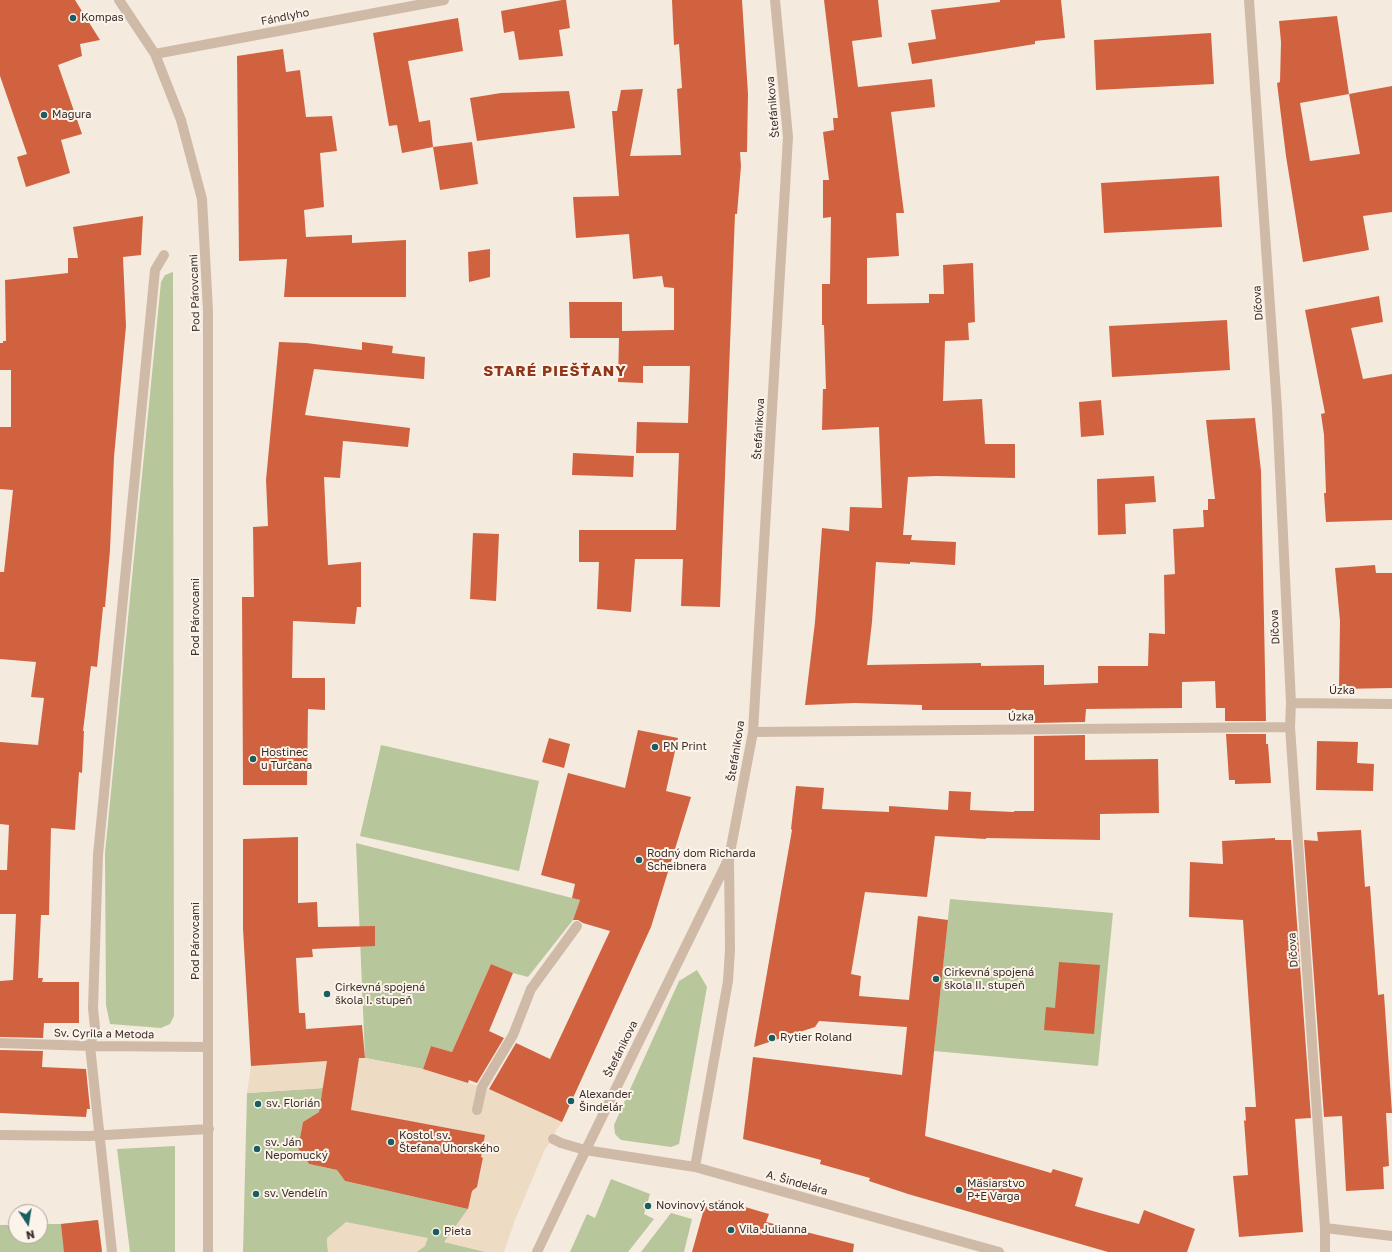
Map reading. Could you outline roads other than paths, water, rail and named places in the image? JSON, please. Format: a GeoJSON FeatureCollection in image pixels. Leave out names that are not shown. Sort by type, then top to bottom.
{"type":"FeatureCollection","features":[{"type":"Feature","properties":{"kind":"street","name":"Pod Párovcami"},"geometry":{"type":"LineString","coordinates":[[119,0],[155,54],[181,120],[202,199],[208,296],[208,1252]]}},
{"type":"Feature","properties":{"kind":"street","name":"Fándlyho"},"geometry":{"type":"LineString","coordinates":[[155,54],[444,0]]}},
{"type":"Feature","properties":{"kind":"street","name":"Štefánikova"},"geometry":{"type":"LineString","coordinates":[[695,1167],[728,981],[730,950],[729,858],[753,732],[788,137],[775,0]]}},
{"type":"Feature","properties":{"kind":"street","name":"Díčova"},"geometry":{"type":"LineString","coordinates":[[1249,0],[1277,408],[1291,703],[1290,727],[1325,1228],[1325,1252]]}},
{"type":"Feature","properties":{"kind":"street"},"geometry":{"type":"LineString","coordinates":[[112,1252],[90,1046],[95,1028],[93,1008],[98,855],[155,270],[164,255]]}},
{"type":"Feature","properties":{"kind":"street","name":"Úzka"},"geometry":{"type":"LineString","coordinates":[[1291,703],[1392,704]]}},
{"type":"Feature","properties":{"kind":"street","name":"Úzka"},"geometry":{"type":"LineString","coordinates":[[753,732],[1290,727]]}},
{"type":"Feature","properties":{"kind":"street","name":"Štefánikova"},"geometry":{"type":"LineString","coordinates":[[537,1252],[585,1150],[729,858]]}},
{"type":"Feature","properties":{"kind":"street"},"geometry":{"type":"LineString","coordinates":[[477,1110],[482,1087],[513,1035],[531,989],[577,926]]}},
{"type":"Feature","properties":{"kind":"street","name":"Sv. Cyrila a Metoda"},"geometry":{"type":"LineString","coordinates":[[0,1043],[90,1046],[208,1047]]}},
{"type":"Feature","properties":{"kind":"street"},"geometry":{"type":"LineString","coordinates":[[0,1135],[100,1136],[209,1129]]}},
{"type":"Feature","properties":{"kind":"street","name":"A. Šindelára"},"geometry":{"type":"LineString","coordinates":[[553,1139],[585,1150],[695,1167],[999,1252]]}},
{"type":"Feature","properties":{"kind":"street"},"geometry":{"type":"LineString","coordinates":[[1325,1228],[1392,1236]]}},
{"type":"Feature","properties":{"kind":"place","name":"Kompas"},"geometry":{"type":"Point","coordinates":[73,18]}},
{"type":"Feature","properties":{"kind":"place","name":"Magura"},"geometry":{"type":"Point","coordinates":[44,115]}},
{"type":"Feature","properties":{"kind":"place","name":"PN Print"},"geometry":{"type":"Point","coordinates":[655,747]}},
{"type":"Feature","properties":{"kind":"place","name":"Hostinec u Turčana"},"geometry":{"type":"Point","coordinates":[253,759]}},
{"type":"Feature","properties":{"kind":"place","name":"Rodný dom Richarda Scheibnera"},"geometry":{"type":"Point","coordinates":[639,860]}},
{"type":"Feature","properties":{"kind":"place","name":"Cirkevná spojená škola II. stupeň"},"geometry":{"type":"Point","coordinates":[936,979]}},
{"type":"Feature","properties":{"kind":"place","name":"Cirkevná spojená škola I. stupeň"},"geometry":{"type":"Point","coordinates":[327,994]}},
{"type":"Feature","properties":{"kind":"place","name":"Rytier Roland"},"geometry":{"type":"Point","coordinates":[772,1038]}},
{"type":"Feature","properties":{"kind":"place","name":"Alexander Šindelár"},"geometry":{"type":"Point","coordinates":[571,1101]}},
{"type":"Feature","properties":{"kind":"place","name":"sv. Florián"},"geometry":{"type":"Point","coordinates":[258,1104]}},
{"type":"Feature","properties":{"kind":"place","name":"Kostol sv. Štefana Uhorského"},"geometry":{"type":"Point","coordinates":[391,1142]}},
{"type":"Feature","properties":{"kind":"place","name":"sv. Ján Nepomucký"},"geometry":{"type":"Point","coordinates":[257,1149]}},
{"type":"Feature","properties":{"kind":"place","name":"Mäsiarstvo P+E Varga"},"geometry":{"type":"Point","coordinates":[959,1190]}},
{"type":"Feature","properties":{"kind":"place","name":"sv. Vendelín"},"geometry":{"type":"Point","coordinates":[256,1194]}},
{"type":"Feature","properties":{"kind":"place","name":"Novinový stánok"},"geometry":{"type":"Point","coordinates":[648,1206]}},
{"type":"Feature","properties":{"kind":"place","name":"Vila Julianna"},"geometry":{"type":"Point","coordinates":[731,1230]}},
{"type":"Feature","properties":{"kind":"place","name":"Pieta"},"geometry":{"type":"Point","coordinates":[436,1232]}},
{"type":"Feature","properties":{"kind":"district","name":"STARÉ PIEŠŤANY"},"geometry":{"type":"Point","coordinates":[555,371]}}]}
